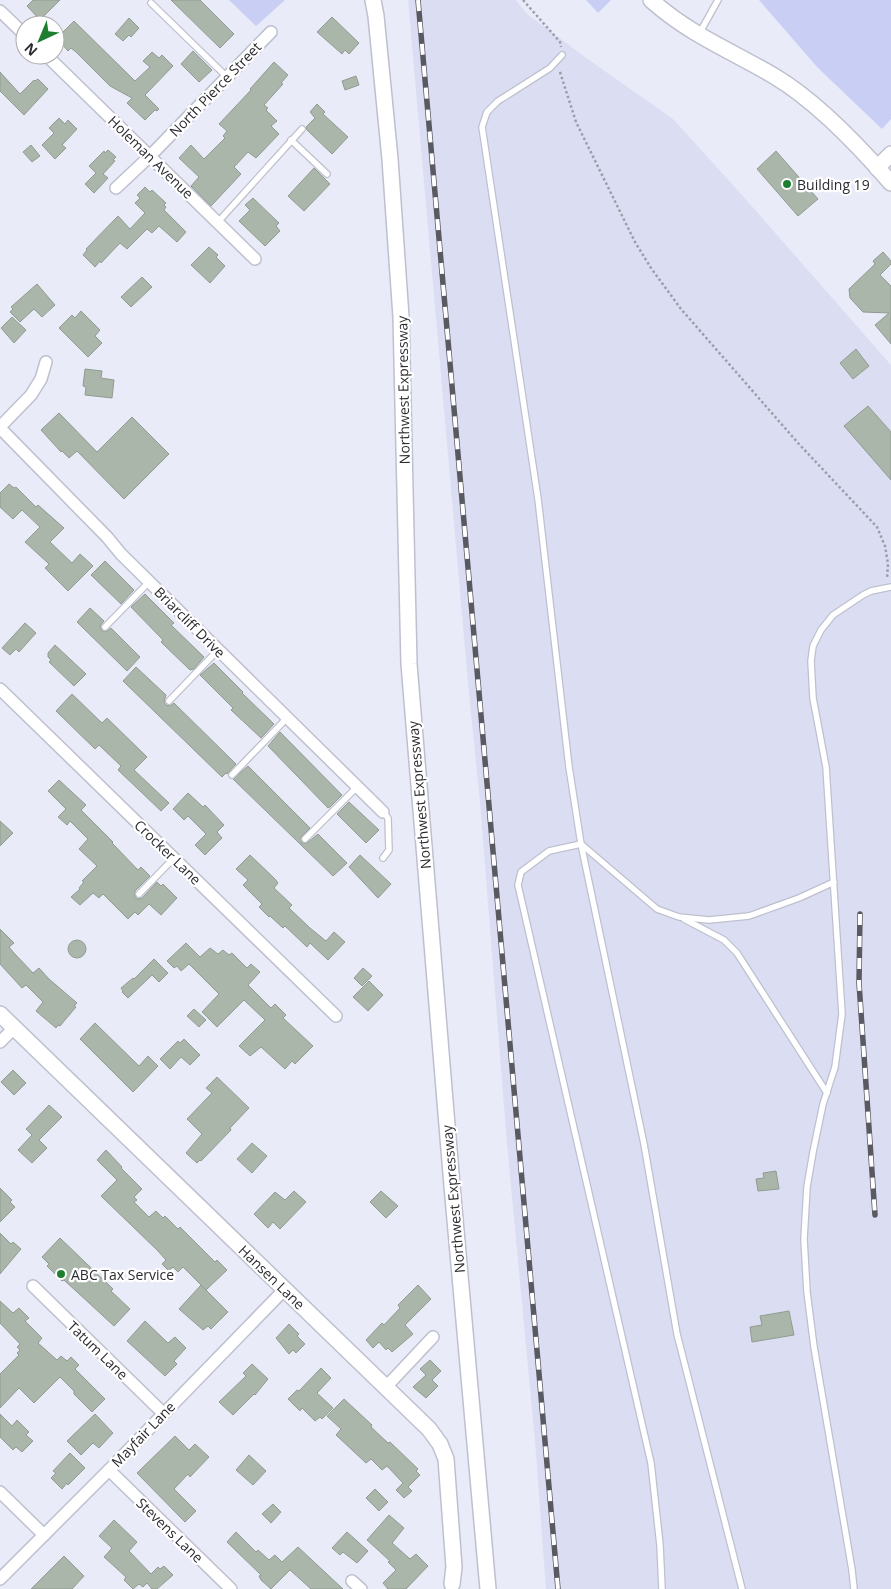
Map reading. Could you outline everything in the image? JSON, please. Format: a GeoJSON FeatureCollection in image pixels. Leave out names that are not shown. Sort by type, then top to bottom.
{"type":"FeatureCollection","features":[{"type":"Feature","properties":{"kind":"main road","name":"Northwest Expressway"},"geometry":{"type":"LineString","coordinates":[[373,0],[390,160],[401,317],[409,664],[451,1176],[488,1589]]}},
{"type":"Feature","properties":{"kind":"main road"},"geometry":{"type":"LineString","coordinates":[[651,0],[698,35],[775,77],[812,104],[891,183]]}},
{"type":"Feature","properties":{"kind":"main road"},"geometry":{"type":"LineString","coordinates":[[877,168],[891,154]]}},
{"type":"Feature","properties":{"kind":"main road","name":"Hansen Lane"},"geometry":{"type":"LineString","coordinates":[[0,1014],[429,1429],[440,1444],[446,1459],[454,1567],[451,1587]]}},
{"type":"Feature","properties":{"kind":"street"},"geometry":{"type":"LineString","coordinates":[[0,11],[15,25]]}},
{"type":"Feature","properties":{"kind":"street","name":"North Pierce Street"},"geometry":{"type":"LineString","coordinates":[[116,188],[150,156],[271,32]]}},
{"type":"Feature","properties":{"kind":"street","name":"Holeman Avenue"},"geometry":{"type":"LineString","coordinates":[[56,65],[255,259]]}},
{"type":"Feature","properties":{"kind":"street"},"geometry":{"type":"LineString","coordinates":[[0,428],[31,395],[41,379],[46,362]]}},
{"type":"Feature","properties":{"kind":"street","name":"Briarcliff Drive"},"geometry":{"type":"LineString","coordinates":[[0,428],[108,537],[121,554],[383,812]]}},
{"type":"Feature","properties":{"kind":"street","name":"Crocker Lane"},"geometry":{"type":"LineString","coordinates":[[0,688],[336,1016]]}},
{"type":"Feature","properties":{"kind":"street"},"geometry":{"type":"LineString","coordinates":[[0,1042],[14,1028]]}},
{"type":"Feature","properties":{"kind":"street","name":"Tatum Lane"},"geometry":{"type":"LineString","coordinates":[[33,1286],[163,1413]]}},
{"type":"Feature","properties":{"kind":"street","name":"Mayfair Lane"},"geometry":{"type":"LineString","coordinates":[[0,1578],[109,1470],[285,1289]]}},
{"type":"Feature","properties":{"kind":"street"},"geometry":{"type":"LineString","coordinates":[[386,1387],[434,1337]]}},
{"type":"Feature","properties":{"kind":"street","name":"Stevens Lane"},"geometry":{"type":"LineString","coordinates":[[109,1470],[231,1589]]}},
{"type":"Feature","properties":{"kind":"street"},"geometry":{"type":"LineString","coordinates":[[0,1492],[44,1535]]}},
{"type":"Feature","properties":{"kind":"street"},"geometry":{"type":"LineString","coordinates":[[352,1581],[361,1589]]}},
{"type":"Feature","properties":{"kind":"lane"},"geometry":{"type":"LineString","coordinates":[[698,35],[718,0]]}},
{"type":"Feature","properties":{"kind":"lane"},"geometry":{"type":"LineString","coordinates":[[151,3],[227,77]]}},
{"type":"Feature","properties":{"kind":"lane"},"geometry":{"type":"LineString","coordinates":[[562,55],[550,68],[498,101],[487,112],[482,127],[538,499],[569,767],[581,844],[644,1144],[677,1334],[742,1589]]}},
{"type":"Feature","properties":{"kind":"lane"},"geometry":{"type":"LineString","coordinates":[[218,222],[302,129]]}},
{"type":"Feature","properties":{"kind":"lane"},"geometry":{"type":"LineString","coordinates":[[291,140],[327,174]]}},
{"type":"Feature","properties":{"kind":"lane"},"geometry":{"type":"LineString","coordinates":[[105,627],[149,582]]}},
{"type":"Feature","properties":{"kind":"lane"},"geometry":{"type":"LineString","coordinates":[[854,1589],[814,1347],[804,1239],[810,1169],[827,1093],[835,1067],[842,1014],[826,767],[813,698],[811,661],[813,646],[821,630],[833,616],[863,595],[888,587]]}},
{"type":"Feature","properties":{"kind":"lane"},"geometry":{"type":"LineString","coordinates":[[169,701],[218,650]]}},
{"type":"Feature","properties":{"kind":"lane"},"geometry":{"type":"LineString","coordinates":[[232,775],[287,718]]}},
{"type":"Feature","properties":{"kind":"lane"},"geometry":{"type":"LineString","coordinates":[[305,840],[357,787]]}},
{"type":"Feature","properties":{"kind":"lane"},"geometry":{"type":"LineString","coordinates":[[383,812],[388,818],[389,850],[383,858]]}},
{"type":"Feature","properties":{"kind":"lane"},"geometry":{"type":"LineString","coordinates":[[581,844],[657,910],[679,917],[724,940],[738,954],[827,1093]]}},
{"type":"Feature","properties":{"kind":"lane"},"geometry":{"type":"LineString","coordinates":[[581,844],[549,851],[520,872],[518,884],[652,1463],[662,1589]]}},
{"type":"Feature","properties":{"kind":"lane"},"geometry":{"type":"LineString","coordinates":[[139,894],[174,858]]}},
{"type":"Feature","properties":{"kind":"lane"},"geometry":{"type":"LineString","coordinates":[[679,917],[709,920],[749,916],[799,898],[834,882]]}},
{"type":"Feature","properties":{"kind":"path"},"geometry":{"type":"LineString","coordinates":[[523,0],[560,42],[562,55],[559,73],[576,122],[635,242],[651,268],[681,309],[798,443],[877,527],[886,546],[888,587]]}},
{"type":"Feature","properties":{"kind":"shaded area"},"geometry":{"type":"Polygon","coordinates":[[[229,0],[285,0],[256,26],[229,0]]]}},
{"type":"Feature","properties":{"kind":"shaded area"},"geometry":{"type":"Polygon","coordinates":[[[408,0],[516,0],[526,13],[673,119],[891,365],[891,1589],[546,1589],[535,1441],[507,1144],[480,802],[408,0]]]}},
{"type":"Feature","properties":{"kind":"shaded area"},"geometry":{"type":"Polygon","coordinates":[[[586,0],[611,0],[598,13],[586,0]]]}},
{"type":"Feature","properties":{"kind":"shaded area"},"geometry":{"type":"Polygon","coordinates":[[[759,0],[891,0],[891,119],[882,129],[818,68],[759,0]]]}},
{"type":"Feature","properties":{"kind":"building"},"geometry":{"type":"Polygon","coordinates":[[[33,0],[60,0],[45,15],[35,15],[27,6],[33,0]]]}},
{"type":"Feature","properties":{"kind":"building"},"geometry":{"type":"Polygon","coordinates":[[[171,0],[200,0],[234,34],[220,48],[171,0]]]}},
{"type":"Feature","properties":{"kind":"building"},"geometry":{"type":"Polygon","coordinates":[[[332,17],[359,43],[349,54],[345,50],[342,54],[317,32],[332,17]]]}},
{"type":"Feature","properties":{"kind":"building"},"geometry":{"type":"Polygon","coordinates":[[[129,18],[139,28],[131,37],[129,35],[123,41],[115,34],[129,18]]]}},
{"type":"Feature","properties":{"kind":"building"},"geometry":{"type":"Polygon","coordinates":[[[74,21],[135,81],[150,67],[143,61],[152,52],[159,58],[162,55],[173,66],[145,95],[159,109],[155,110],[145,120],[127,103],[132,98],[110,86],[71,48],[68,51],[65,48],[65,30],[74,21]]]}},
{"type":"Feature","properties":{"kind":"building"},"geometry":{"type":"Polygon","coordinates":[[[193,51],[212,70],[199,82],[181,64],[193,51]]]}},
{"type":"Feature","properties":{"kind":"building"},"geometry":{"type":"Polygon","coordinates":[[[274,62],[288,75],[281,83],[283,84],[264,105],[268,108],[266,110],[277,121],[271,126],[279,134],[256,158],[248,152],[234,167],[241,174],[211,206],[191,186],[199,177],[179,158],[191,145],[204,159],[225,138],[223,136],[227,131],[219,124],[274,62]]]}},
{"type":"Feature","properties":{"kind":"building"},"geometry":{"type":"Polygon","coordinates":[[[0,72],[20,94],[34,80],[38,79],[48,89],[24,115],[0,91],[0,72]]]}},
{"type":"Feature","properties":{"kind":"building"},"geometry":{"type":"Polygon","coordinates":[[[356,76],[359,85],[345,90],[342,81],[356,76]]]}},
{"type":"Feature","properties":{"kind":"building"},"geometry":{"type":"Polygon","coordinates":[[[317,104],[325,112],[323,114],[348,137],[332,154],[306,127],[315,118],[310,112],[317,104]]]}},
{"type":"Feature","properties":{"kind":"building"},"geometry":{"type":"Polygon","coordinates":[[[59,118],[65,124],[68,120],[77,129],[62,145],[66,148],[55,159],[42,145],[54,133],[49,128],[59,118]]]}},
{"type":"Feature","properties":{"kind":"building"},"geometry":{"type":"Polygon","coordinates":[[[31,145],[40,156],[32,162],[23,152],[31,145]]]}},
{"type":"Feature","properties":{"kind":"building"},"geometry":{"type":"Polygon","coordinates":[[[108,150],[116,157],[113,160],[115,161],[103,174],[108,178],[94,193],[85,184],[96,173],[89,166],[104,151],[105,153],[108,150]]]}},
{"type":"Feature","properties":{"kind":"building","name":"Building 19"},"geometry":{"type":"Polygon","coordinates":[[[776,151],[818,199],[798,216],[757,169],[776,151]]]}},
{"type":"Feature","properties":{"kind":"building"},"geometry":{"type":"Polygon","coordinates":[[[314,168],[330,184],[304,211],[288,196],[314,168]]]}},
{"type":"Feature","properties":{"kind":"building"},"geometry":{"type":"Polygon","coordinates":[[[145,187],[150,192],[152,190],[166,203],[164,210],[186,232],[177,242],[159,226],[152,233],[147,229],[127,249],[120,243],[95,267],[83,255],[86,249],[118,216],[130,229],[145,213],[135,203],[140,198],[137,195],[145,187]]]}},
{"type":"Feature","properties":{"kind":"building"},"geometry":{"type":"Polygon","coordinates":[[[253,198],[279,223],[276,226],[280,231],[265,246],[239,221],[250,210],[245,205],[253,198]]]}},
{"type":"Feature","properties":{"kind":"building"},"geometry":{"type":"Polygon","coordinates":[[[209,247],[218,255],[216,257],[225,266],[210,283],[191,265],[209,247]]]}},
{"type":"Feature","properties":{"kind":"building"},"geometry":{"type":"Polygon","coordinates":[[[883,252],[891,261],[891,264],[880,275],[891,286],[891,344],[875,325],[889,313],[863,312],[850,298],[849,289],[875,264],[873,261],[883,252]]]}},
{"type":"Feature","properties":{"kind":"building"},"geometry":{"type":"Polygon","coordinates":[[[142,277],[152,287],[131,307],[121,297],[142,277]]]}},
{"type":"Feature","properties":{"kind":"building"},"geometry":{"type":"Polygon","coordinates":[[[37,284],[55,305],[42,317],[34,309],[20,322],[10,312],[13,309],[11,307],[37,284]]]}},
{"type":"Feature","properties":{"kind":"building"},"geometry":{"type":"Polygon","coordinates":[[[81,311],[100,330],[95,336],[102,343],[88,357],[59,328],[72,315],[75,318],[81,311]]]}},
{"type":"Feature","properties":{"kind":"building"},"geometry":{"type":"Polygon","coordinates":[[[12,317],[26,330],[14,343],[1,328],[12,317]]]}},
{"type":"Feature","properties":{"kind":"building"},"geometry":{"type":"Polygon","coordinates":[[[856,349],[869,366],[853,379],[840,363],[856,349]]]}},
{"type":"Feature","properties":{"kind":"building"},"geometry":{"type":"Polygon","coordinates":[[[85,369],[102,371],[101,378],[114,380],[112,398],[85,395],[86,387],[83,386],[85,369]]]}},
{"type":"Feature","properties":{"kind":"building"},"geometry":{"type":"Polygon","coordinates":[[[868,406],[891,432],[891,480],[844,426],[868,406]]]}},
{"type":"Feature","properties":{"kind":"building"},"geometry":{"type":"Polygon","coordinates":[[[59,413],[97,452],[132,417],[169,454],[124,499],[77,451],[69,458],[41,430],[59,413]]]}},
{"type":"Feature","properties":{"kind":"building"},"geometry":{"type":"Polygon","coordinates":[[[9,484],[14,488],[16,487],[36,507],[38,505],[64,528],[50,542],[72,563],[80,554],[93,566],[68,591],[45,568],[49,564],[25,542],[40,527],[22,510],[13,519],[0,507],[0,493],[9,484]]]}},
{"type":"Feature","properties":{"kind":"building"},"geometry":{"type":"Polygon","coordinates":[[[105,561],[134,590],[121,604],[91,575],[105,561]]]}},
{"type":"Feature","properties":{"kind":"building"},"geometry":{"type":"Polygon","coordinates":[[[145,594],[174,623],[171,625],[204,657],[194,669],[190,670],[161,642],[163,640],[131,607],[145,594]]]}},
{"type":"Feature","properties":{"kind":"building"},"geometry":{"type":"Polygon","coordinates":[[[90,608],[104,621],[100,626],[102,631],[107,631],[111,628],[140,657],[127,671],[77,622],[90,608]]]}},
{"type":"Feature","properties":{"kind":"building"},"geometry":{"type":"Polygon","coordinates":[[[25,623],[36,633],[19,652],[16,649],[10,655],[2,648],[25,623]]]}},
{"type":"Feature","properties":{"kind":"building"},"geometry":{"type":"Polygon","coordinates":[[[55,645],[86,674],[74,686],[49,662],[51,660],[48,657],[48,653],[55,645]]]}},
{"type":"Feature","properties":{"kind":"building"},"geometry":{"type":"Polygon","coordinates":[[[214,663],[274,724],[261,738],[231,710],[233,708],[200,675],[214,663]]]}},
{"type":"Feature","properties":{"kind":"building"},"geometry":{"type":"Polygon","coordinates":[[[136,667],[166,695],[164,702],[166,705],[170,706],[174,703],[236,764],[227,774],[222,777],[123,681],[136,667]]]}},
{"type":"Feature","properties":{"kind":"building"},"geometry":{"type":"Polygon","coordinates":[[[72,694],[102,723],[107,718],[147,757],[134,770],[169,803],[161,811],[118,770],[121,766],[99,745],[95,749],[56,711],[72,694]]]}},
{"type":"Feature","properties":{"kind":"building"},"geometry":{"type":"Polygon","coordinates":[[[280,732],[342,795],[330,807],[328,808],[268,746],[280,732]]]}},
{"type":"Feature","properties":{"kind":"building"},"geometry":{"type":"Polygon","coordinates":[[[248,766],[310,828],[301,837],[302,843],[307,843],[318,834],[347,863],[333,876],[233,779],[248,766]]]}},
{"type":"Feature","properties":{"kind":"building"},"geometry":{"type":"Polygon","coordinates":[[[59,780],[86,805],[81,810],[112,843],[138,870],[141,867],[150,876],[135,891],[135,897],[138,899],[142,898],[157,882],[161,886],[163,884],[177,898],[161,915],[149,904],[138,915],[135,912],[128,919],[103,894],[99,898],[93,893],[80,905],[71,897],[80,889],[84,882],[82,881],[97,866],[79,849],[88,839],[70,821],[67,825],[58,817],[66,809],[48,791],[59,780]]]}},
{"type":"Feature","properties":{"kind":"building"},"geometry":{"type":"Polygon","coordinates":[[[188,793],[203,807],[205,805],[224,825],[217,832],[222,838],[205,855],[195,845],[206,834],[188,816],[184,820],[173,809],[188,793]]]}},
{"type":"Feature","properties":{"kind":"building"},"geometry":{"type":"Polygon","coordinates":[[[349,802],[379,830],[366,843],[337,814],[349,802]]]}},
{"type":"Feature","properties":{"kind":"building"},"geometry":{"type":"Polygon","coordinates":[[[0,821],[13,833],[0,846],[0,821]]]}},
{"type":"Feature","properties":{"kind":"building"},"geometry":{"type":"Polygon","coordinates":[[[250,855],[275,879],[278,883],[274,888],[292,905],[289,908],[310,928],[326,941],[334,932],[345,942],[328,960],[310,943],[307,947],[285,926],[283,928],[259,907],[262,904],[243,885],[248,880],[236,869],[250,855]]]}},
{"type":"Feature","properties":{"kind":"building"},"geometry":{"type":"Polygon","coordinates":[[[360,855],[391,884],[378,898],[349,867],[360,855]]]}},
{"type":"Feature","properties":{"kind":"building"},"geometry":{"type":"Polygon","coordinates":[[[0,929],[14,943],[9,947],[33,973],[39,968],[77,1003],[74,1006],[76,1007],[60,1026],[58,1025],[56,1028],[36,1011],[43,1002],[26,985],[22,988],[0,964],[0,929]]]}},
{"type":"Feature","properties":{"kind":"building"},"geometry":{"type":"Polygon","coordinates":[[[77,940],[83,943],[86,949],[83,955],[77,958],[71,955],[68,949],[71,943],[77,940]]]}},
{"type":"Feature","properties":{"kind":"building"},"geometry":{"type":"Polygon","coordinates":[[[186,943],[200,957],[210,948],[218,954],[223,950],[229,955],[232,953],[247,968],[251,964],[260,972],[248,985],[271,1008],[275,1004],[286,1015],[283,1018],[313,1046],[295,1064],[292,1061],[285,1069],[261,1047],[250,1056],[239,1046],[265,1020],[244,1000],[217,1027],[202,1012],[219,994],[189,964],[181,971],[177,966],[174,968],[167,961],[186,943]]]}},
{"type":"Feature","properties":{"kind":"building"},"geometry":{"type":"Polygon","coordinates":[[[154,959],[168,973],[159,982],[152,975],[128,998],[121,988],[134,979],[154,959]]]}},
{"type":"Feature","properties":{"kind":"building"},"geometry":{"type":"Polygon","coordinates":[[[363,968],[372,976],[362,986],[354,978],[363,968]]]}},
{"type":"Feature","properties":{"kind":"building"},"geometry":{"type":"Polygon","coordinates":[[[369,981],[383,995],[368,1011],[353,997],[369,981]]]}},
{"type":"Feature","properties":{"kind":"building"},"geometry":{"type":"Polygon","coordinates":[[[194,1009],[206,1020],[199,1027],[187,1016],[194,1009]]]}},
{"type":"Feature","properties":{"kind":"building"},"geometry":{"type":"Polygon","coordinates":[[[95,1023],[139,1066],[148,1056],[158,1066],[133,1092],[80,1039],[95,1023]]]}},
{"type":"Feature","properties":{"kind":"building"},"geometry":{"type":"Polygon","coordinates":[[[184,1039],[200,1055],[190,1065],[181,1057],[170,1069],[160,1059],[178,1041],[180,1043],[184,1039]]]}},
{"type":"Feature","properties":{"kind":"building"},"geometry":{"type":"Polygon","coordinates":[[[13,1070],[26,1083],[14,1095],[1,1082],[13,1070]]]}},
{"type":"Feature","properties":{"kind":"building"},"geometry":{"type":"Polygon","coordinates":[[[217,1077],[249,1108],[230,1128],[231,1130],[197,1163],[186,1153],[202,1134],[187,1119],[212,1093],[206,1088],[217,1077]]]}},
{"type":"Feature","properties":{"kind":"building"},"geometry":{"type":"Polygon","coordinates":[[[49,1105],[62,1117],[39,1140],[47,1148],[32,1163],[18,1150],[32,1135],[26,1129],[49,1105]]]}},
{"type":"Feature","properties":{"kind":"building"},"geometry":{"type":"Polygon","coordinates":[[[252,1143],[267,1156],[252,1173],[237,1159],[252,1143]]]}},
{"type":"Feature","properties":{"kind":"building"},"geometry":{"type":"Polygon","coordinates":[[[106,1150],[142,1189],[134,1197],[137,1200],[134,1202],[149,1217],[156,1211],[163,1218],[165,1216],[178,1229],[180,1227],[215,1262],[217,1260],[227,1270],[206,1290],[183,1267],[178,1272],[173,1267],[169,1271],[162,1264],[166,1260],[157,1250],[101,1196],[117,1180],[97,1160],[106,1150]]]}},
{"type":"Feature","properties":{"kind":"building"},"geometry":{"type":"Polygon","coordinates":[[[776,1171],[779,1189],[758,1191],[756,1179],[764,1178],[763,1173],[776,1171]]]}},
{"type":"Feature","properties":{"kind":"building"},"geometry":{"type":"Polygon","coordinates":[[[0,1188],[12,1200],[10,1202],[15,1207],[0,1222],[0,1188]]]}},
{"type":"Feature","properties":{"kind":"building"},"geometry":{"type":"Polygon","coordinates":[[[294,1191],[306,1202],[280,1229],[273,1222],[268,1228],[254,1214],[275,1192],[285,1200],[294,1191]]]}},
{"type":"Feature","properties":{"kind":"building"},"geometry":{"type":"Polygon","coordinates":[[[381,1191],[398,1206],[386,1218],[370,1202],[381,1191]]]}},
{"type":"Feature","properties":{"kind":"building"},"geometry":{"type":"Polygon","coordinates":[[[0,1233],[11,1244],[13,1242],[21,1249],[0,1274],[0,1233]]]}},
{"type":"Feature","properties":{"kind":"building"},"geometry":{"type":"Polygon","coordinates":[[[60,1238],[113,1289],[111,1291],[130,1309],[114,1326],[47,1266],[49,1264],[42,1257],[60,1238]]]}},
{"type":"Feature","properties":{"kind":"building"},"geometry":{"type":"Polygon","coordinates":[[[201,1285],[228,1312],[211,1329],[208,1326],[203,1330],[179,1309],[201,1285]]]}},
{"type":"Feature","properties":{"kind":"building"},"geometry":{"type":"Polygon","coordinates":[[[418,1285],[431,1299],[405,1325],[413,1334],[392,1352],[388,1348],[386,1350],[379,1342],[373,1348],[366,1340],[382,1323],[384,1325],[400,1308],[398,1305],[418,1285]]]}},
{"type":"Feature","properties":{"kind":"building"},"geometry":{"type":"Polygon","coordinates":[[[0,1301],[13,1313],[19,1308],[29,1318],[25,1321],[42,1338],[38,1343],[57,1360],[61,1356],[67,1361],[71,1357],[79,1365],[75,1369],[105,1399],[92,1412],[60,1377],[34,1403],[19,1388],[0,1408],[0,1374],[19,1355],[17,1353],[20,1350],[17,1347],[20,1344],[0,1323],[0,1301]]]}},
{"type":"Feature","properties":{"kind":"building"},"geometry":{"type":"Polygon","coordinates":[[[789,1311],[794,1335],[752,1342],[750,1327],[762,1325],[760,1316],[789,1311]]]}},
{"type":"Feature","properties":{"kind":"building"},"geometry":{"type":"Polygon","coordinates":[[[145,1321],[168,1343],[175,1337],[186,1348],[174,1361],[177,1364],[165,1376],[127,1341],[145,1321]]]}},
{"type":"Feature","properties":{"kind":"building"},"geometry":{"type":"Polygon","coordinates":[[[289,1324],[299,1334],[297,1336],[305,1344],[296,1353],[293,1350],[289,1354],[276,1338],[289,1324]]]}},
{"type":"Feature","properties":{"kind":"building"},"geometry":{"type":"Polygon","coordinates":[[[430,1360],[441,1371],[432,1380],[438,1386],[426,1398],[413,1387],[426,1375],[420,1369],[430,1360]]]}},
{"type":"Feature","properties":{"kind":"building"},"geometry":{"type":"Polygon","coordinates":[[[252,1364],[268,1379],[255,1395],[233,1415],[219,1402],[246,1376],[243,1373],[252,1364]]]}},
{"type":"Feature","properties":{"kind":"building"},"geometry":{"type":"Polygon","coordinates":[[[321,1368],[331,1378],[317,1393],[333,1408],[322,1419],[320,1417],[315,1421],[302,1408],[300,1411],[288,1399],[297,1390],[299,1391],[321,1368]]]}},
{"type":"Feature","properties":{"kind":"building"},"geometry":{"type":"Polygon","coordinates":[[[344,1399],[372,1425],[371,1427],[418,1469],[416,1471],[420,1475],[408,1487],[412,1491],[404,1498],[396,1490],[403,1483],[387,1466],[382,1470],[371,1459],[366,1463],[336,1435],[341,1429],[327,1416],[344,1399]]]}},
{"type":"Feature","properties":{"kind":"building"},"geometry":{"type":"Polygon","coordinates":[[[0,1414],[12,1426],[17,1420],[29,1432],[26,1435],[33,1441],[22,1452],[16,1447],[13,1450],[0,1437],[0,1414]]]}},
{"type":"Feature","properties":{"kind":"building"},"geometry":{"type":"Polygon","coordinates":[[[95,1414],[113,1433],[99,1448],[93,1443],[81,1455],[67,1441],[95,1414]]]}},
{"type":"Feature","properties":{"kind":"building"},"geometry":{"type":"Polygon","coordinates":[[[175,1436],[189,1450],[195,1444],[209,1457],[190,1477],[188,1474],[174,1489],[196,1511],[185,1522],[137,1473],[175,1436]]]}},
{"type":"Feature","properties":{"kind":"building"},"geometry":{"type":"Polygon","coordinates":[[[70,1453],[85,1468],[62,1489],[51,1478],[56,1473],[53,1471],[70,1453]]]}},
{"type":"Feature","properties":{"kind":"building"},"geometry":{"type":"Polygon","coordinates":[[[249,1455],[266,1471],[253,1485],[236,1470],[249,1455]]]}},
{"type":"Feature","properties":{"kind":"building"},"geometry":{"type":"Polygon","coordinates":[[[375,1489],[388,1502],[379,1511],[366,1498],[375,1489]]]}},
{"type":"Feature","properties":{"kind":"building"},"geometry":{"type":"Polygon","coordinates":[[[273,1504],[281,1512],[271,1523],[262,1514],[273,1504]]]}},
{"type":"Feature","properties":{"kind":"building"},"geometry":{"type":"Polygon","coordinates":[[[389,1515],[404,1528],[392,1543],[410,1559],[416,1554],[428,1566],[406,1589],[388,1589],[383,1583],[396,1570],[388,1562],[390,1561],[367,1540],[389,1515]]]}},
{"type":"Feature","properties":{"kind":"building"},"geometry":{"type":"Polygon","coordinates":[[[114,1520],[137,1542],[129,1551],[151,1574],[158,1567],[160,1569],[164,1566],[173,1575],[157,1589],[152,1589],[147,1583],[143,1587],[139,1584],[133,1589],[124,1580],[126,1577],[104,1557],[112,1548],[99,1536],[114,1520]]]}},
{"type":"Feature","properties":{"kind":"building"},"geometry":{"type":"Polygon","coordinates":[[[236,1532],[256,1552],[258,1550],[269,1560],[275,1555],[282,1562],[298,1547],[343,1589],[311,1589],[290,1570],[271,1589],[261,1580],[259,1576],[261,1575],[227,1542],[236,1532]]]}},
{"type":"Feature","properties":{"kind":"building"},"geometry":{"type":"Polygon","coordinates":[[[347,1532],[368,1551],[357,1563],[343,1552],[340,1555],[332,1548],[347,1532]]]}},
{"type":"Feature","properties":{"kind":"building"},"geometry":{"type":"Polygon","coordinates":[[[64,1556],[84,1576],[72,1589],[31,1589],[64,1556]]]}},
{"type":"Feature","properties":{"kind":"railway"},"geometry":{"type":"LineString","coordinates":[[418,0],[558,1589]]}},
{"type":"Feature","properties":{"kind":"railway"},"geometry":{"type":"LineString","coordinates":[[860,914],[859,983],[875,1215]]}},
{"type":"Feature","properties":{"kind":"place","name":"Building 19"},"geometry":{"type":"Point","coordinates":[787,184]}},
{"type":"Feature","properties":{"kind":"place","name":"ABC Tax Service"},"geometry":{"type":"Point","coordinates":[61,1274]}}]}
